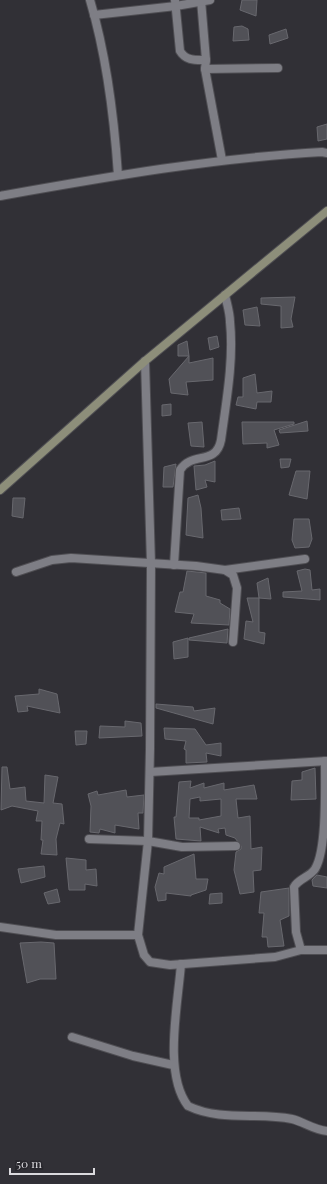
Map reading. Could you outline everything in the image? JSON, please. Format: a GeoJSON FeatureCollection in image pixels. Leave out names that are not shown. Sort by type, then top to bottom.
{"type":"FeatureCollection","features":[{"type":"Feature","properties":{"kind":"main road"},"geometry":{"type":"LineString","coordinates":[[0,490],[145,361],[327,211]]}},
{"type":"Feature","properties":{"kind":"street"},"geometry":{"type":"LineString","coordinates":[[90,0],[113,108],[118,175]]}},
{"type":"Feature","properties":{"kind":"street"},"geometry":{"type":"LineString","coordinates":[[94,15],[204,0],[205,64],[222,160]]}},
{"type":"Feature","properties":{"kind":"street"},"geometry":{"type":"LineString","coordinates":[[176,3],[180,51],[183,56],[193,61],[205,64],[278,68]]}},
{"type":"Feature","properties":{"kind":"street"},"geometry":{"type":"LineString","coordinates":[[0,196],[118,175],[222,160],[278,154],[327,153]]}},
{"type":"Feature","properties":{"kind":"street"},"geometry":{"type":"LineString","coordinates":[[174,565],[180,470],[187,462],[212,455],[219,448],[221,440],[228,387],[231,344],[230,322],[225,295]]}},
{"type":"Feature","properties":{"kind":"street"},"geometry":{"type":"LineString","coordinates":[[145,361],[151,564],[150,772],[148,841],[138,935],[143,951],[150,962],[170,965],[275,957],[301,950],[327,950]]}},
{"type":"Feature","properties":{"kind":"street"},"geometry":{"type":"LineString","coordinates":[[16,572],[52,560],[71,558],[225,570],[305,559]]}},
{"type":"Feature","properties":{"kind":"street"},"geometry":{"type":"LineString","coordinates":[[225,570],[233,575],[238,588],[232,642]]}},
{"type":"Feature","properties":{"kind":"street"},"geometry":{"type":"LineString","coordinates":[[150,772],[326,761],[324,840],[319,863],[316,869],[294,887],[296,932],[301,950]]}},
{"type":"Feature","properties":{"kind":"street"},"geometry":{"type":"LineString","coordinates":[[89,839],[148,841],[182,847],[236,846]]}},
{"type":"Feature","properties":{"kind":"street"},"geometry":{"type":"LineString","coordinates":[[0,927],[56,936],[138,935]]}},
{"type":"Feature","properties":{"kind":"street"},"geometry":{"type":"LineString","coordinates":[[181,964],[173,1065],[177,1086],[183,1100],[188,1106],[195,1109],[236,1117],[292,1119],[311,1128],[327,1131]]}},
{"type":"Feature","properties":{"kind":"street"},"geometry":{"type":"LineString","coordinates":[[72,1037],[133,1056],[173,1065]]}},
{"type":"Feature","properties":{"kind":"building"},"geometry":{"type":"Polygon","coordinates":[[[242,0],[257,0],[256,16],[240,10],[242,0]]]}},
{"type":"Feature","properties":{"kind":"building"},"geometry":{"type":"Polygon","coordinates":[[[242,26],[248,29],[249,40],[233,41],[234,27],[242,26]]]}},
{"type":"Feature","properties":{"kind":"building"},"geometry":{"type":"Polygon","coordinates":[[[286,29],[288,38],[270,44],[269,35],[286,29]]]}},
{"type":"Feature","properties":{"kind":"building"},"geometry":{"type":"Polygon","coordinates":[[[327,124],[327,139],[318,141],[317,127],[327,124]]]}},
{"type":"Feature","properties":{"kind":"building"},"geometry":{"type":"Polygon","coordinates":[[[295,297],[291,319],[293,327],[281,328],[281,306],[261,304],[261,298],[295,297]]]}},
{"type":"Feature","properties":{"kind":"building"},"geometry":{"type":"Polygon","coordinates":[[[257,307],[260,326],[245,325],[243,310],[257,307]]]}},
{"type":"Feature","properties":{"kind":"building"},"geometry":{"type":"Polygon","coordinates":[[[217,336],[219,347],[210,350],[208,338],[217,336]]]}},
{"type":"Feature","properties":{"kind":"building"},"geometry":{"type":"Polygon","coordinates":[[[187,341],[189,356],[178,356],[178,345],[187,341]]]}},
{"type":"Feature","properties":{"kind":"building"},"geometry":{"type":"Polygon","coordinates":[[[189,356],[189,363],[213,358],[213,380],[186,382],[188,395],[171,393],[169,379],[189,356]]]}},
{"type":"Feature","properties":{"kind":"building"},"geometry":{"type":"Polygon","coordinates":[[[255,374],[257,393],[272,391],[271,402],[257,402],[256,409],[236,405],[238,397],[243,397],[243,378],[255,374]]]}},
{"type":"Feature","properties":{"kind":"building"},"geometry":{"type":"Polygon","coordinates":[[[171,404],[171,415],[162,416],[162,405],[171,404]]]}},
{"type":"Feature","properties":{"kind":"building"},"geometry":{"type":"Polygon","coordinates":[[[307,421],[308,431],[280,433],[279,430],[307,421]]]}},
{"type":"Feature","properties":{"kind":"building"},"geometry":{"type":"Polygon","coordinates":[[[202,422],[204,447],[191,446],[188,423],[202,422]]]}},
{"type":"Feature","properties":{"kind":"building"},"geometry":{"type":"Polygon","coordinates":[[[242,422],[294,422],[294,424],[274,430],[279,445],[267,448],[267,443],[243,444],[242,422]]]}},
{"type":"Feature","properties":{"kind":"building"},"geometry":{"type":"Polygon","coordinates":[[[280,459],[291,459],[289,467],[281,468],[280,459]]]}},
{"type":"Feature","properties":{"kind":"building"},"geometry":{"type":"Polygon","coordinates":[[[215,461],[215,482],[205,480],[207,487],[196,490],[194,466],[205,465],[215,461]]]}},
{"type":"Feature","properties":{"kind":"building"},"geometry":{"type":"Polygon","coordinates":[[[176,464],[173,487],[163,487],[164,467],[176,464]]]}},
{"type":"Feature","properties":{"kind":"building"},"geometry":{"type":"Polygon","coordinates":[[[296,471],[310,471],[307,499],[289,495],[296,471]]]}},
{"type":"Feature","properties":{"kind":"building"},"geometry":{"type":"Polygon","coordinates":[[[198,495],[201,508],[203,538],[186,535],[188,498],[198,495]]]}},
{"type":"Feature","properties":{"kind":"building"},"geometry":{"type":"Polygon","coordinates":[[[13,498],[25,498],[23,518],[12,516],[13,498]]]}},
{"type":"Feature","properties":{"kind":"building"},"geometry":{"type":"Polygon","coordinates":[[[239,508],[241,519],[222,520],[221,510],[239,508]]]}},
{"type":"Feature","properties":{"kind":"building"},"geometry":{"type":"Polygon","coordinates":[[[294,519],[309,519],[312,539],[309,547],[295,548],[292,540],[294,519]]]}},
{"type":"Feature","properties":{"kind":"building"},"geometry":{"type":"Polygon","coordinates":[[[305,569],[310,570],[312,590],[320,589],[320,600],[283,597],[283,592],[302,591],[297,571],[305,569]]]}},
{"type":"Feature","properties":{"kind":"building"},"geometry":{"type":"Polygon","coordinates":[[[187,571],[206,573],[206,596],[220,600],[220,603],[230,609],[229,625],[191,623],[194,614],[175,612],[180,592],[183,592],[187,571]]]}},
{"type":"Feature","properties":{"kind":"building"},"geometry":{"type":"Polygon","coordinates":[[[268,578],[271,599],[259,598],[257,583],[268,578]]]}},
{"type":"Feature","properties":{"kind":"building"},"geometry":{"type":"Polygon","coordinates":[[[247,598],[259,598],[259,632],[265,633],[264,644],[244,639],[246,621],[253,622],[247,598]]]}},
{"type":"Feature","properties":{"kind":"building"},"geometry":{"type":"Polygon","coordinates":[[[228,629],[227,643],[189,640],[189,638],[228,629]]]}},
{"type":"Feature","properties":{"kind":"building"},"geometry":{"type":"Polygon","coordinates":[[[188,638],[188,657],[174,659],[173,642],[188,638]]]}},
{"type":"Feature","properties":{"kind":"building"},"geometry":{"type":"Polygon","coordinates":[[[39,689],[57,694],[60,713],[27,706],[28,711],[18,712],[15,696],[39,694],[39,689]]]}},
{"type":"Feature","properties":{"kind":"building"},"geometry":{"type":"Polygon","coordinates":[[[156,704],[193,707],[194,711],[215,708],[213,724],[156,708],[156,704]]]}},
{"type":"Feature","properties":{"kind":"building"},"geometry":{"type":"Polygon","coordinates":[[[125,721],[141,723],[142,736],[99,738],[100,726],[125,727],[125,721]]]}},
{"type":"Feature","properties":{"kind":"building"},"geometry":{"type":"Polygon","coordinates":[[[164,728],[195,729],[206,745],[221,743],[221,756],[206,753],[207,762],[186,763],[186,750],[184,749],[186,741],[165,739],[164,728]]]}},
{"type":"Feature","properties":{"kind":"building"},"geometry":{"type":"Polygon","coordinates":[[[75,731],[87,731],[86,744],[76,745],[75,731]]]}},
{"type":"Feature","properties":{"kind":"building"},"geometry":{"type":"Polygon","coordinates":[[[2,767],[7,767],[10,789],[25,787],[26,801],[44,803],[45,775],[58,777],[53,803],[62,804],[64,824],[60,823],[56,839],[57,855],[41,854],[43,840],[41,840],[42,821],[36,821],[38,811],[12,806],[1,810],[2,767]]]}},
{"type":"Feature","properties":{"kind":"building"},"geometry":{"type":"Polygon","coordinates":[[[315,768],[316,799],[291,800],[292,781],[302,780],[302,772],[315,768]]]}},
{"type":"Feature","properties":{"kind":"building"},"geometry":{"type":"Polygon","coordinates":[[[191,781],[190,788],[204,783],[204,788],[224,783],[224,790],[254,785],[257,799],[236,799],[238,818],[250,816],[251,849],[262,847],[261,870],[253,871],[254,892],[240,894],[234,870],[236,852],[241,849],[241,846],[235,838],[226,835],[225,828],[218,829],[219,833],[200,827],[201,841],[176,839],[174,817],[176,817],[179,782],[191,781]],[[200,797],[190,799],[189,818],[199,818],[199,820],[221,816],[221,799],[200,801],[200,797]]]}},
{"type":"Feature","properties":{"kind":"building"},"geometry":{"type":"Polygon","coordinates":[[[126,790],[127,797],[144,795],[143,813],[138,813],[139,829],[115,825],[115,833],[100,829],[99,833],[90,832],[91,806],[88,794],[97,791],[98,795],[126,790]]]}},
{"type":"Feature","properties":{"kind":"building"},"geometry":{"type":"Polygon","coordinates":[[[194,854],[196,879],[208,879],[206,890],[191,896],[166,893],[166,900],[158,901],[155,887],[159,873],[164,874],[164,867],[194,854]]]}},
{"type":"Feature","properties":{"kind":"building"},"geometry":{"type":"Polygon","coordinates":[[[66,858],[86,860],[86,870],[96,869],[97,886],[85,884],[85,890],[69,890],[66,858]]]}},
{"type":"Feature","properties":{"kind":"building"},"geometry":{"type":"Polygon","coordinates":[[[44,866],[45,877],[21,883],[18,869],[44,866]]]}},
{"type":"Feature","properties":{"kind":"building"},"geometry":{"type":"Polygon","coordinates":[[[317,875],[327,877],[327,888],[313,886],[312,880],[317,875]]]}},
{"type":"Feature","properties":{"kind":"building"},"geometry":{"type":"Polygon","coordinates":[[[289,888],[289,916],[280,920],[284,946],[268,947],[267,937],[262,937],[264,913],[259,913],[261,892],[289,888]]]}},
{"type":"Feature","properties":{"kind":"building"},"geometry":{"type":"Polygon","coordinates":[[[57,889],[60,902],[48,904],[44,893],[57,889]]]}},
{"type":"Feature","properties":{"kind":"building"},"geometry":{"type":"Polygon","coordinates":[[[222,893],[222,903],[209,904],[210,894],[222,893]]]}},
{"type":"Feature","properties":{"kind":"building"},"geometry":{"type":"Polygon","coordinates":[[[20,943],[54,943],[56,979],[40,979],[27,983],[20,943]]]}}]}
